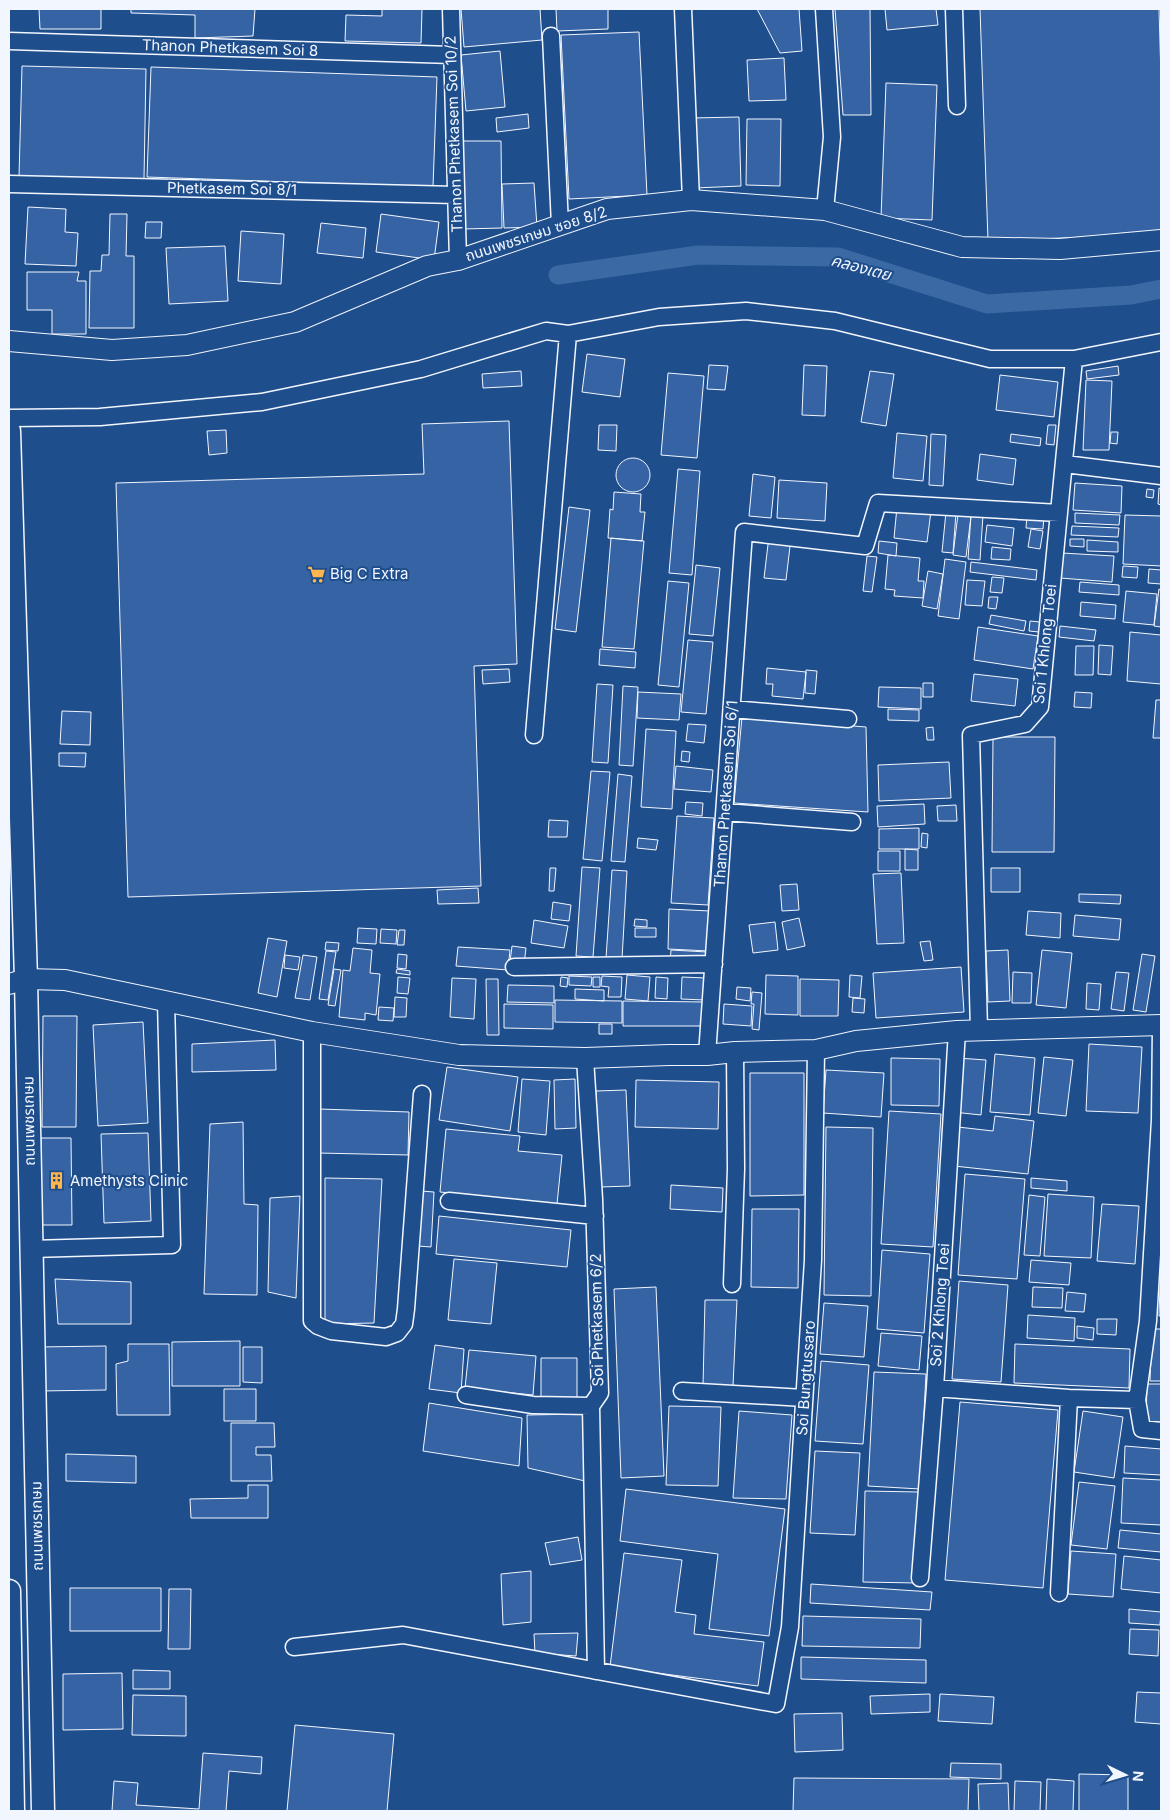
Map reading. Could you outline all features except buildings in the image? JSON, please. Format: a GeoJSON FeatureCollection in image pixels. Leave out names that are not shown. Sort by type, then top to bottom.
{"type":"FeatureCollection","features":[{"type":"Feature","properties":{"kind":"main road","name":"ถนนเพชรเกษม"},"geometry":{"type":"LineString","coordinates":[[9,432],[18,982],[31,1249],[43,1811]]}},
{"type":"Feature","properties":{"kind":"main road"},"geometry":{"type":"LineString","coordinates":[[9,1601],[10,1780],[13,1811]]}},
{"type":"Feature","properties":{"kind":"street","name":"Thanon Phetkasem Soi 10/2"},"geometry":{"type":"LineString","coordinates":[[451,9],[458,260]]}},
{"type":"Feature","properties":{"kind":"street"},"geometry":{"type":"LineString","coordinates":[[683,9],[691,200]]}},
{"type":"Feature","properties":{"kind":"street"},"geometry":{"type":"LineString","coordinates":[[824,9],[832,137],[825,210]]}},
{"type":"Feature","properties":{"kind":"street"},"geometry":{"type":"LineString","coordinates":[[954,9],[957,106]]}},
{"type":"Feature","properties":{"kind":"street"},"geometry":{"type":"LineString","coordinates":[[551,36],[560,226]]}},
{"type":"Feature","properties":{"kind":"street","name":"Thanon Phetkasem Soi 8"},"geometry":{"type":"LineString","coordinates":[[9,41],[452,54]]}},
{"type":"Feature","properties":{"kind":"street","name":"Phetkasem Soi 8/1"},"geometry":{"type":"LineString","coordinates":[[9,184],[456,195]]}},
{"type":"Feature","properties":{"kind":"street","name":"ถนนเพชรเกษม ซอย 8/2"},"geometry":{"type":"LineString","coordinates":[[9,341],[112,350],[187,345],[295,322],[428,266],[458,260],[607,209],[691,200],[825,210],[962,248],[1060,249],[1161,240]]}},
{"type":"Feature","properties":{"kind":"street"},"geometry":{"type":"LineString","coordinates":[[9,418],[100,417],[262,402],[421,369],[546,331],[568,334],[659,318],[746,311],[834,321],[990,359],[1074,359],[1161,342]]}},
{"type":"Feature","properties":{"kind":"street"},"geometry":{"type":"LineString","coordinates":[[534,735],[568,334]]}},
{"type":"Feature","properties":{"kind":"street","name":"Soi 1 Khlong Toei"},"geometry":{"type":"LineString","coordinates":[[979,1030],[971,735],[1025,724],[1040,707],[1074,359]]}},
{"type":"Feature","properties":{"kind":"street"},"geometry":{"type":"LineString","coordinates":[[1065,464],[1161,476]]}},
{"type":"Feature","properties":{"kind":"street","name":"Thanon Phetkasem Soi 6/1"},"geometry":{"type":"LineString","coordinates":[[707,1055],[744,532],[865,546],[878,503],[1058,513]]}},
{"type":"Feature","properties":{"kind":"street"},"geometry":{"type":"LineString","coordinates":[[732,709],[848,719]]}},
{"type":"Feature","properties":{"kind":"street"},"geometry":{"type":"LineString","coordinates":[[725,812],[852,822]]}},
{"type":"Feature","properties":{"kind":"street"},"geometry":{"type":"LineString","coordinates":[[514,967],[714,964]]}},
{"type":"Feature","properties":{"kind":"street"},"geometry":{"type":"LineString","coordinates":[[18,982],[65,980],[312,1032],[459,1055],[586,1058],[707,1055],[735,1052],[816,1050],[856,1040],[957,1031],[1161,1025],[1161,1120],[1155,1321],[1137,1400],[1142,1429],[1161,1431]]}},
{"type":"Feature","properties":{"kind":"street"},"geometry":{"type":"LineString","coordinates":[[31,1249],[172,1245],[166,1001]]}},
{"type":"Feature","properties":{"kind":"street","name":"Soi 2 Khlong Toei"},"geometry":{"type":"LineString","coordinates":[[920,1578],[935,1388],[957,1031]]}},
{"type":"Feature","properties":{"kind":"street"},"geometry":{"type":"LineString","coordinates":[[312,1032],[312,1321],[318,1326],[331,1331],[386,1337],[397,1333],[404,1324],[422,1094]]}},
{"type":"Feature","properties":{"kind":"street","name":"Soi Bungtussaro"},"geometry":{"type":"LineString","coordinates":[[596,1670],[776,1704],[790,1627],[813,1260],[816,1050]]}},
{"type":"Feature","properties":{"kind":"street"},"geometry":{"type":"LineString","coordinates":[[732,1284],[736,1169],[735,1052]]}},
{"type":"Feature","properties":{"kind":"street","name":"Soi Phetkasem 6/2"},"geometry":{"type":"LineString","coordinates":[[586,1058],[600,1393],[591,1406],[596,1670]]}},
{"type":"Feature","properties":{"kind":"street"},"geometry":{"type":"LineString","coordinates":[[449,1201],[594,1216]]}},
{"type":"Feature","properties":{"kind":"street"},"geometry":{"type":"LineString","coordinates":[[935,1388],[1069,1398],[1137,1400]]}},
{"type":"Feature","properties":{"kind":"street"},"geometry":{"type":"LineString","coordinates":[[682,1391],[804,1398]]}},
{"type":"Feature","properties":{"kind":"street"},"geometry":{"type":"LineString","coordinates":[[466,1395],[533,1404],[591,1406]]}},
{"type":"Feature","properties":{"kind":"street"},"geometry":{"type":"LineString","coordinates":[[1059,1593],[1069,1398]]}},
{"type":"Feature","properties":{"kind":"street"},"geometry":{"type":"LineString","coordinates":[[294,1646],[404,1635],[596,1670]]}},
{"type":"Feature","properties":{"kind":"waterway","name":"คลองเตย"},"geometry":{"type":"LineString","coordinates":[[558,275],[698,255],[838,257],[987,304],[1131,295],[1161,289]]}},
{"type":"Feature","properties":{"kind":"place","name":"Big C Extra"},"geometry":{"type":"Point","coordinates":[316,574]}},
{"type":"Feature","properties":{"kind":"place","name":"Amethysts Clinic"},"geometry":{"type":"Point","coordinates":[56,1181]}}]}
